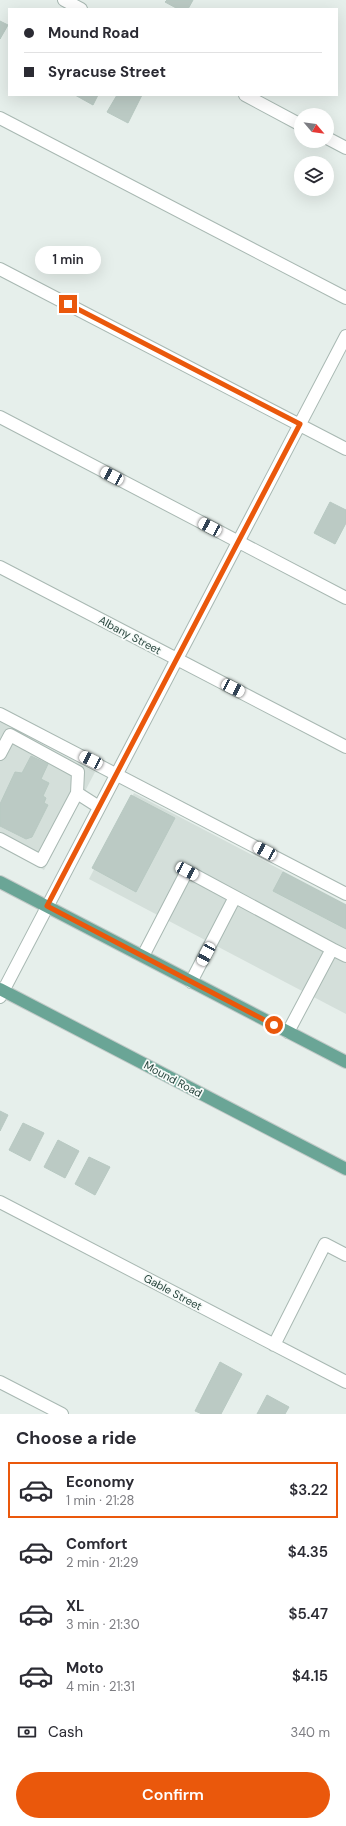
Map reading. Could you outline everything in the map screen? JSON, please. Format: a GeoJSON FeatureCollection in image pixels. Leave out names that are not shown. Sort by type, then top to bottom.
{"type":"FeatureCollection","features":[{"type":"Feature","properties":{"kind":"main road"},"geometry":{"type":"LineString","coordinates":[[0,882],[346,1062]]}},
{"type":"Feature","properties":{"kind":"main road","name":"Mound Road"},"geometry":{"type":"LineString","coordinates":[[1,992],[346,1169]]}},
{"type":"Feature","properties":{"kind":"street"},"geometry":{"type":"LineString","coordinates":[[64,0],[79,8]]}},
{"type":"Feature","properties":{"kind":"street"},"geometry":{"type":"LineString","coordinates":[[246,96],[294,121]]}},
{"type":"Feature","properties":{"kind":"street"},"geometry":{"type":"LineString","coordinates":[[0,118],[346,298]]}},
{"type":"Feature","properties":{"kind":"street"},"geometry":{"type":"LineString","coordinates":[[334,142],[346,148]]}},
{"type":"Feature","properties":{"kind":"street"},"geometry":{"type":"LineString","coordinates":[[0,269],[346,449]]}},
{"type":"Feature","properties":{"kind":"street"},"geometry":{"type":"LineString","coordinates":[[1,992],[346,336]]}},
{"type":"Feature","properties":{"kind":"street"},"geometry":{"type":"LineString","coordinates":[[0,417],[346,598]]}},
{"type":"Feature","properties":{"kind":"street","name":"Albany Street"},"geometry":{"type":"LineString","coordinates":[[0,567],[346,747]]}},
{"type":"Feature","properties":{"kind":"street"},"geometry":{"type":"LineString","coordinates":[[0,714],[346,894]]}},
{"type":"Feature","properties":{"kind":"street"},"geometry":{"type":"LineString","coordinates":[[0,754],[10,735],[78,772],[77,793],[41,861],[0,839]]}},
{"type":"Feature","properties":{"kind":"street"},"geometry":{"type":"LineString","coordinates":[[77,793],[99,807]]}},
{"type":"Feature","properties":{"kind":"street"},"geometry":{"type":"LineString","coordinates":[[143,956],[187,871],[346,956]]}},
{"type":"Feature","properties":{"kind":"street"},"geometry":{"type":"LineString","coordinates":[[191,982],[235,897]]}},
{"type":"Feature","properties":{"kind":"street"},"geometry":{"type":"LineString","coordinates":[[288,1032],[332,949]]}},
{"type":"Feature","properties":{"kind":"street","name":"Gable Street"},"geometry":{"type":"LineString","coordinates":[[0,1202],[346,1382]]}},
{"type":"Feature","properties":{"kind":"street"},"geometry":{"type":"LineString","coordinates":[[274,1345],[325,1244],[346,1255]]}},
{"type":"Feature","properties":{"kind":"street"},"geometry":{"type":"LineString","coordinates":[[0,1382],[62,1414]]}},
{"type":"Feature","properties":{"kind":"shaded area"},"geometry":{"type":"Polygon","coordinates":[[[0,722],[95,772],[44,870],[0,847],[0,722]]]}},
{"type":"Feature","properties":{"kind":"shaded area"},"geometry":{"type":"Polygon","coordinates":[[[134,793],[346,904],[346,1014],[89,879],[134,793]]]}},
{"type":"Feature","properties":{"kind":"building"},"geometry":{"type":"Polygon","coordinates":[[[167,0],[193,0],[189,8],[176,8],[165,2],[167,0]]]}},
{"type":"Feature","properties":{"kind":"building"},"geometry":{"type":"Polygon","coordinates":[[[0,21],[8,25],[0,39],[0,21]]]}},
{"type":"Feature","properties":{"kind":"building"},"geometry":{"type":"Polygon","coordinates":[[[77,96],[98,96],[93,105],[77,96]]]}},
{"type":"Feature","properties":{"kind":"building"},"geometry":{"type":"Polygon","coordinates":[[[116,96],[142,96],[128,123],[107,112],[116,96]]]}},
{"type":"Feature","properties":{"kind":"building"},"geometry":{"type":"Polygon","coordinates":[[[330,502],[346,510],[346,523],[335,544],[314,533],[330,502]]]}},
{"type":"Feature","properties":{"kind":"building"},"geometry":{"type":"Polygon","coordinates":[[[31,756],[48,764],[41,779],[49,783],[43,796],[46,798],[44,803],[48,805],[32,837],[26,839],[0,826],[0,804],[15,772],[22,773],[31,756]]]}},
{"type":"Feature","properties":{"kind":"building"},"geometry":{"type":"Polygon","coordinates":[[[131,795],[175,818],[136,892],[92,868],[131,795]]]}},
{"type":"Feature","properties":{"kind":"building"},"geometry":{"type":"Polygon","coordinates":[[[283,872],[346,905],[346,929],[273,891],[283,872]]]}},
{"type":"Feature","properties":{"kind":"building"},"geometry":{"type":"Polygon","coordinates":[[[0,1111],[8,1115],[0,1131],[0,1111]]]}},
{"type":"Feature","properties":{"kind":"building"},"geometry":{"type":"Polygon","coordinates":[[[23,1123],[44,1133],[30,1161],[9,1150],[23,1123]]]}},
{"type":"Feature","properties":{"kind":"building"},"geometry":{"type":"Polygon","coordinates":[[[58,1140],[79,1151],[65,1178],[44,1167],[58,1140]]]}},
{"type":"Feature","properties":{"kind":"building"},"geometry":{"type":"Polygon","coordinates":[[[89,1157],[110,1167],[95,1195],[75,1184],[89,1157]]]}},
{"type":"Feature","properties":{"kind":"building"},"geometry":{"type":"Polygon","coordinates":[[[220,1362],[242,1374],[221,1414],[202,1414],[195,1411],[220,1362]]]}},
{"type":"Feature","properties":{"kind":"building"},"geometry":{"type":"Polygon","coordinates":[[[267,1395],[289,1407],[285,1414],[257,1414],[267,1395]]]}},
{"type":"Feature","properties":{"kind":"route"},"geometry":{"type":"LineString","coordinates":[[68,304],[300,424],[47,906],[274,1025]]}}]}
